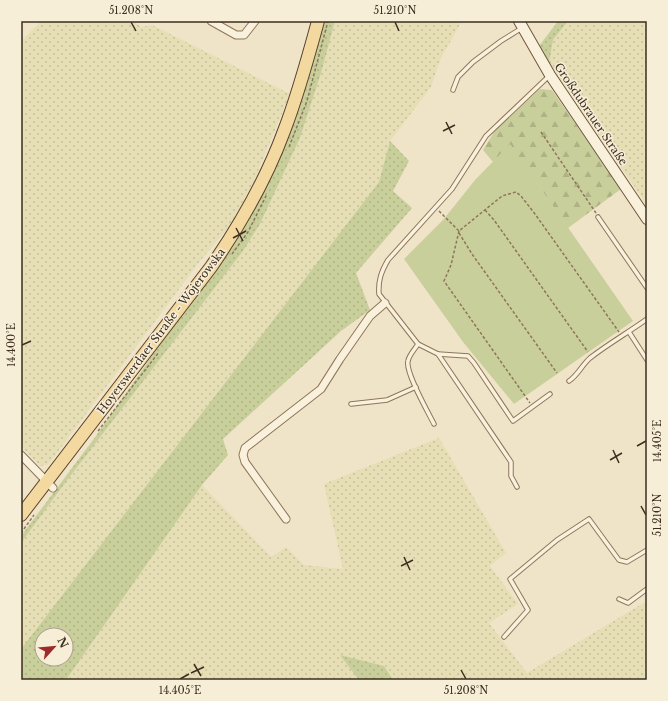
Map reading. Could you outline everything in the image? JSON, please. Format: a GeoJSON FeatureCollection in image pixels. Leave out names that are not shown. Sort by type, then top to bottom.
{"type":"FeatureCollection","features":[{"type":"Feature","properties":{"kind":"main road","name":"Hoyerswerdaer Straße - Wojerowska"},"geometry":{"type":"LineString","coordinates":[[21,515],[50,485],[232,237],[270,167],[284,132],[300,88],[318,21]]}},
{"type":"Feature","properties":{"kind":"main road","name":"Großdubrauer Straße"},"geometry":{"type":"LineString","coordinates":[[520,25],[550,75],[645,213]]}},
{"type":"Feature","properties":{"kind":"street"},"geometry":{"type":"LineString","coordinates":[[211,21],[236,35],[244,35],[255,21]]}},
{"type":"Feature","properties":{"kind":"street"},"geometry":{"type":"LineString","coordinates":[[286,519],[245,462],[243,455],[245,448],[322,389],[340,359],[370,316],[385,303]]}},
{"type":"Feature","properties":{"kind":"street"},"geometry":{"type":"LineString","coordinates":[[21,455],[50,485]]}},
{"type":"Feature","properties":{"kind":"lane"},"geometry":{"type":"LineString","coordinates":[[453,90],[458,77],[473,62],[520,25]]}},
{"type":"Feature","properties":{"kind":"lane"},"geometry":{"type":"LineString","coordinates":[[550,75],[486,136],[452,189],[388,260],[380,273],[378,285],[379,294],[385,303],[418,344],[438,354],[468,356],[513,421],[550,394]]}},
{"type":"Feature","properties":{"kind":"lane"},"geometry":{"type":"LineString","coordinates":[[598,217],[647,288]]}},
{"type":"Feature","properties":{"kind":"lane"},"geometry":{"type":"LineString","coordinates":[[570,381],[576,376],[582,366],[592,357],[647,319]]}},
{"type":"Feature","properties":{"kind":"lane"},"geometry":{"type":"LineString","coordinates":[[629,332],[647,360]]}},
{"type":"Feature","properties":{"kind":"lane"},"geometry":{"type":"LineString","coordinates":[[418,344],[408,360],[408,367],[434,424]]}},
{"type":"Feature","properties":{"kind":"lane"},"geometry":{"type":"LineString","coordinates":[[438,354],[511,462],[511,476],[517,487]]}},
{"type":"Feature","properties":{"kind":"lane"},"geometry":{"type":"LineString","coordinates":[[351,404],[387,400],[416,387]]}},
{"type":"Feature","properties":{"kind":"lane"},"geometry":{"type":"LineString","coordinates":[[504,637],[528,610],[510,579],[557,540],[590,519],[618,560],[627,562],[647,550]]}},
{"type":"Feature","properties":{"kind":"lane"},"geometry":{"type":"LineString","coordinates":[[619,599],[628,603],[647,589]]}},
{"type":"Feature","properties":{"kind":"path"},"geometry":{"type":"LineString","coordinates":[[540,132],[598,217]]}},
{"type":"Feature","properties":{"kind":"path"},"geometry":{"type":"LineString","coordinates":[[532,407],[444,281],[451,265],[459,231],[502,196],[516,192],[535,214],[619,332]]}},
{"type":"Feature","properties":{"kind":"path"},"geometry":{"type":"LineString","coordinates":[[436,208],[459,231],[472,254],[557,373]]}},
{"type":"Feature","properties":{"kind":"path"},"geometry":{"type":"LineString","coordinates":[[485,210],[589,353]]}},
{"type":"Feature","properties":{"kind":"shaded area"},"geometry":{"type":"Polygon","coordinates":[[[41,21],[133,21],[141,27],[152,25],[290,94],[254,181],[230,226],[200,261],[48,465],[40,466],[21,446],[21,41],[41,21]]]}},
{"type":"Feature","properties":{"kind":"shaded area"},"geometry":{"type":"Polygon","coordinates":[[[335,21],[462,21],[441,58],[431,87],[390,141],[379,182],[38,627],[34,627],[34,632],[21,649],[21,543],[62,487],[243,251],[260,224],[300,138],[321,73],[335,21]]]}},
{"type":"Feature","properties":{"kind":"shaded area"},"geometry":{"type":"Polygon","coordinates":[[[568,21],[647,21],[647,202],[645,202],[549,63],[553,40],[568,21]]]}},
{"type":"Feature","properties":{"kind":"shaded area"},"geometry":{"type":"Polygon","coordinates":[[[439,438],[506,553],[490,566],[518,604],[489,623],[527,673],[647,601],[647,680],[66,680],[202,485],[271,557],[286,547],[304,565],[343,569],[324,484],[439,438]]]}},
{"type":"Feature","properties":{"kind":"green space"},"geometry":{"type":"Polygon","coordinates":[[[322,21],[335,21],[321,73],[300,138],[260,224],[243,251],[62,487],[21,543],[21,536],[96,436],[251,214],[322,21]]]}},
{"type":"Feature","properties":{"kind":"green space"},"geometry":{"type":"Polygon","coordinates":[[[558,21],[568,21],[553,40],[549,63],[539,46],[558,21]]]}},
{"type":"Feature","properties":{"kind":"green space"},"geometry":{"type":"Polygon","coordinates":[[[540,89],[552,90],[621,189],[568,228],[510,145],[493,162],[483,150],[496,129],[540,89]]]}},
{"type":"Feature","properties":{"kind":"green space"},"geometry":{"type":"Polygon","coordinates":[[[390,141],[409,161],[393,191],[412,208],[356,273],[370,310],[341,331],[223,439],[228,455],[202,485],[66,680],[21,680],[21,649],[34,632],[34,667],[74,667],[74,627],[38,627],[379,182],[390,141]]]}},
{"type":"Feature","properties":{"kind":"green space"},"geometry":{"type":"Polygon","coordinates":[[[510,144],[633,321],[514,404],[463,342],[404,259],[443,220],[475,180],[510,144]]]}},
{"type":"Feature","properties":{"kind":"green space"},"geometry":{"type":"Polygon","coordinates":[[[340,655],[384,666],[393,680],[359,680],[340,655]]]}}]}
